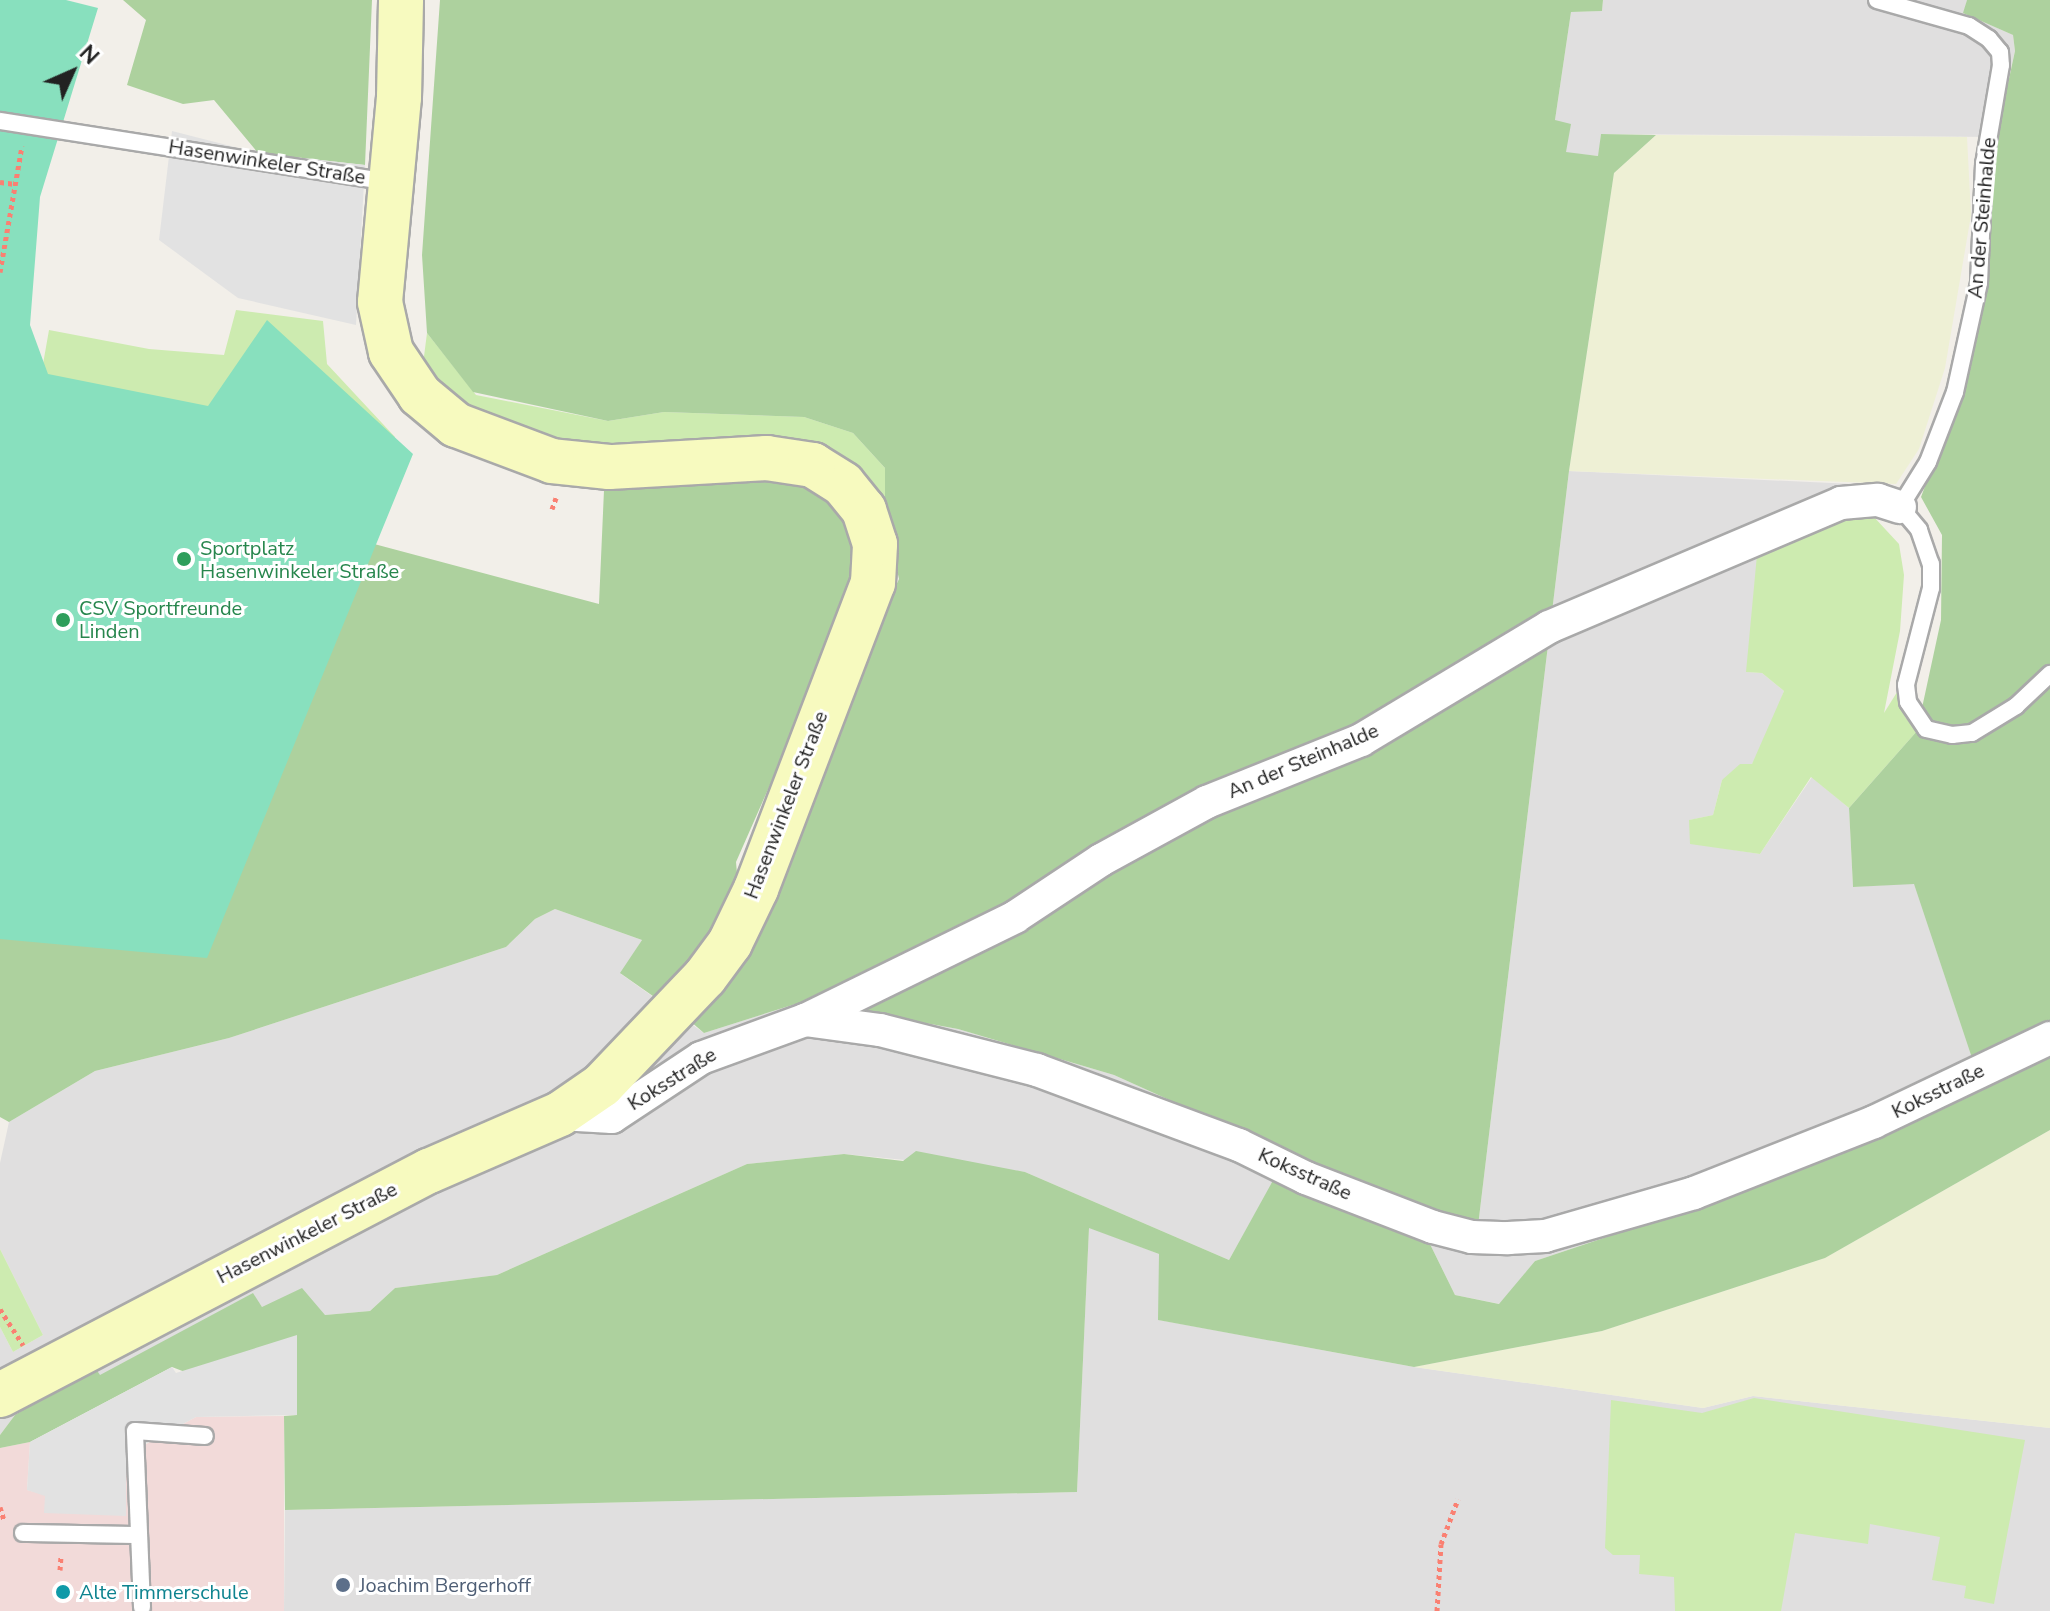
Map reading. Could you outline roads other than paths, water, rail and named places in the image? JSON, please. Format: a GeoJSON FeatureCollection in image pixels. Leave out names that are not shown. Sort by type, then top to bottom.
{"type":"FeatureCollection","features":[{"type":"Feature","properties":{"kind":"street","name":"Hasenwinkeler Straße"},"geometry":{"type":"LineString","coordinates":[[0,1395],[38,1370],[440,1165],[560,1114],[612,1075],[705,977],[736,932],[873,583],[873,533],[850,491],[797,459],[587,466],[511,449],[438,412],[399,366],[382,319],[380,282],[391,182],[401,0]]}},
{"type":"Feature","properties":{"kind":"street","name":"An der Steinhalde"},"geometry":{"type":"LineString","coordinates":[[805,1020],[975,939],[1101,860],[1207,802],[1361,740],[1549,627],[1841,503],[1878,500],[1900,507]]}},
{"type":"Feature","properties":{"kind":"street","name":"Koksstraße"},"geometry":{"type":"LineString","coordinates":[[560,1114],[612,1117],[701,1058],[805,1020],[895,1034],[1037,1070],[1213,1135],[1433,1227],[1472,1237],[1508,1238],[1545,1236],[1694,1193],[1874,1122],[2050,1038]]}},
{"type":"Feature","properties":{"kind":"lane","name":"An der Steinhalde"},"geometry":{"type":"LineString","coordinates":[[1877,0],[1969,26],[1995,45],[2001,65],[1984,164],[1979,283],[1955,392],[1928,462],[1900,507]]}},
{"type":"Feature","properties":{"kind":"lane","name":"Hasenwinkeler Straße"},"geometry":{"type":"LineString","coordinates":[[0,121],[391,182]]}},
{"type":"Feature","properties":{"kind":"lane"},"geometry":{"type":"LineString","coordinates":[[1900,507],[1919,530],[1931,564],[1931,588],[1906,685],[1919,721],[1937,733],[1972,733],[2016,706],[2050,674]]}},
{"type":"Feature","properties":{"kind":"lane"},"geometry":{"type":"LineString","coordinates":[[142,1607],[135,1431],[205,1436]]}},
{"type":"Feature","properties":{"kind":"lane"},"geometry":{"type":"LineString","coordinates":[[23,1533],[139,1535]]}},
{"type":"Feature","properties":{"kind":"place","name":"Sportplatz Hasenwinkeler Straße"},"geometry":{"type":"Point","coordinates":[184,559]}},
{"type":"Feature","properties":{"kind":"place","name":"CSV Sportfreunde Linden"},"geometry":{"type":"Point","coordinates":[63,620]}},
{"type":"Feature","properties":{"kind":"place","name":"Joachim Bergerhoff"},"geometry":{"type":"Point","coordinates":[343,1585]}},
{"type":"Feature","properties":{"kind":"place","name":"Alte Timmerschule"},"geometry":{"type":"Point","coordinates":[63,1592]}}]}
